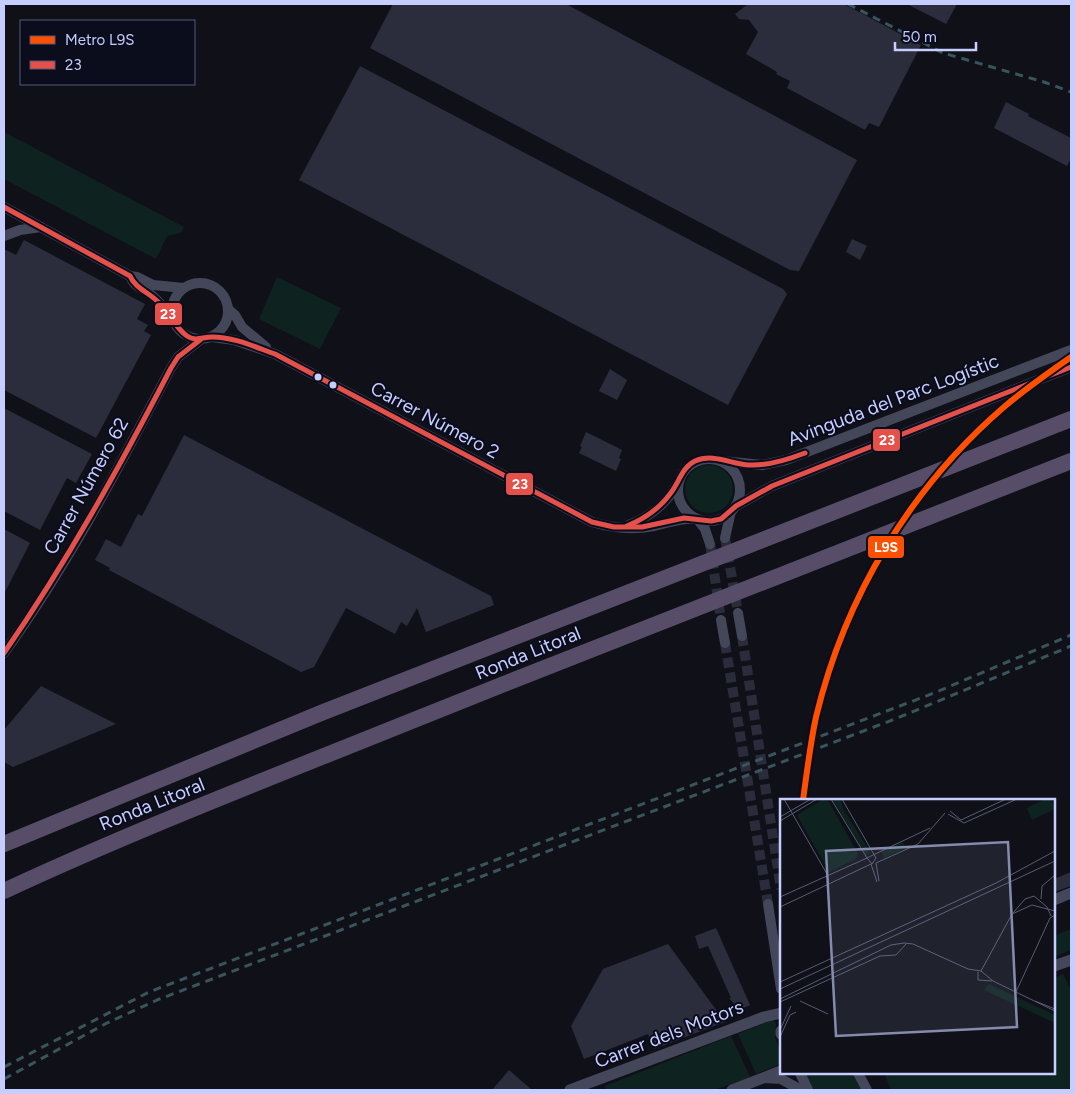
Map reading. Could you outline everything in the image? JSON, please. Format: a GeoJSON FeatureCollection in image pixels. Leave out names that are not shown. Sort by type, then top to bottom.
{"type":"FeatureCollection","features":[{"type":"Feature","properties":{"kind":"highway","name":"Ronda Litoral"},"geometry":{"type":"LineString","coordinates":[[4,844],[321,713],[1071,419]]}},
{"type":"Feature","properties":{"kind":"highway","name":"Ronda Litoral"},"geometry":{"type":"LineString","coordinates":[[4,891],[84,854],[345,748],[1071,461]]}},
{"type":"Feature","properties":{"kind":"street"},"geometry":{"type":"LineString","coordinates":[[4,207],[130,276],[137,277],[153,285],[184,288]]}},
{"type":"Feature","properties":{"kind":"street"},"geometry":{"type":"LineString","coordinates":[[4,236],[20,230],[41,227]]}},
{"type":"Feature","properties":{"kind":"street"},"geometry":{"type":"LineString","coordinates":[[130,276],[133,284],[150,294],[163,306],[177,328],[188,337],[200,340],[212,337],[225,326],[228,320],[228,309],[223,294],[212,286],[199,283],[184,288],[176,295],[173,301],[172,319]]}},
{"type":"Feature","properties":{"kind":"street","name":"Carrer Número 2"},"geometry":{"type":"LineString","coordinates":[[228,309],[235,315],[242,327],[275,354]]}},
{"type":"Feature","properties":{"kind":"street","name":"Carrer Número 2"},"geometry":{"type":"LineString","coordinates":[[212,337],[234,340],[275,354],[592,522],[623,527],[653,526],[684,518],[697,519]]}},
{"type":"Feature","properties":{"kind":"street","name":"Carrer Número 62"},"geometry":{"type":"LineString","coordinates":[[4,653],[30,616],[79,538],[171,368],[178,357],[200,340]]}},
{"type":"Feature","properties":{"kind":"street","name":"Avinguda del Parc Logístic"},"geometry":{"type":"LineString","coordinates":[[723,461],[762,465],[786,460],[1071,350]]}},
{"type":"Feature","properties":{"kind":"street","name":"Avinguda del Parc Logístic"},"geometry":{"type":"LineString","coordinates":[[734,509],[772,486],[1071,367]]}},
{"type":"Feature","properties":{"kind":"street"},"geometry":{"type":"LineString","coordinates":[[710,544],[705,529],[697,519],[685,511],[677,493],[681,474],[687,466],[705,458],[723,461],[732,468],[739,482],[740,496],[725,538]]}},
{"type":"Feature","properties":{"kind":"street"},"geometry":{"type":"LineString","coordinates":[[623,527],[639,521],[656,510],[678,483]]}},
{"type":"Feature","properties":{"kind":"street"},"geometry":{"type":"LineString","coordinates":[[697,519],[711,521],[721,519],[734,509]]}},
{"type":"Feature","properties":{"kind":"street"},"geometry":{"type":"LineString","coordinates":[[738,613],[742,636]]}},
{"type":"Feature","properties":{"kind":"street"},"geometry":{"type":"LineString","coordinates":[[721,620],[725,643]]}},
{"type":"Feature","properties":{"kind":"street"},"geometry":{"type":"LineString","coordinates":[[1055,900],[1071,893]]}},
{"type":"Feature","properties":{"kind":"street"},"geometry":{"type":"LineString","coordinates":[[768,904],[780,982]]}},
{"type":"Feature","properties":{"kind":"street"},"geometry":{"type":"LineString","coordinates":[[1055,966],[1071,960]]}},
{"type":"Feature","properties":{"kind":"street","name":"Carrer dels Motors"},"geometry":{"type":"LineString","coordinates":[[570,1090],[780,1012]]}},
{"type":"Feature","properties":{"kind":"street"},"geometry":{"type":"LineString","coordinates":[[732,1090],[780,1071]]}},
{"type":"Feature","properties":{"kind":"street"},"geometry":{"type":"LineString","coordinates":[[800,1074],[808,1090]]}},
{"type":"Feature","properties":{"kind":"street"},"geometry":{"type":"LineString","coordinates":[[859,1074],[867,1090]]}},
{"type":"Feature","properties":{"kind":"street"},"geometry":{"type":"LineString","coordinates":[[762,1078],[781,1079],[801,1090]]}},
{"type":"Feature","properties":{"kind":"green space"},"geometry":{"type":"Polygon","coordinates":[[[4,132],[184,227],[181,233],[167,236],[156,259],[4,179],[4,132]]]}},
{"type":"Feature","properties":{"kind":"green space"},"geometry":{"type":"Polygon","coordinates":[[[277,277],[341,308],[320,349],[259,319],[277,277]]]}},
{"type":"Feature","properties":{"kind":"green space"},"geometry":{"type":"Polygon","coordinates":[[[709,465],[718,467],[726,472],[731,480],[733,489],[731,498],[726,506],[718,511],[709,513],[700,511],[692,506],[687,498],[685,489],[687,480],[692,472],[700,467],[709,465]]]}},
{"type":"Feature","properties":{"kind":"green space"},"geometry":{"type":"Polygon","coordinates":[[[1071,929],[1071,950],[1055,957],[1055,936],[1071,929]]]}},
{"type":"Feature","properties":{"kind":"green space"},"geometry":{"type":"Polygon","coordinates":[[[1063,974],[1071,990],[1071,1090],[891,1090],[884,1074],[1055,1074],[1055,978],[1063,974]]]}},
{"type":"Feature","properties":{"kind":"green space"},"geometry":{"type":"Polygon","coordinates":[[[772,1020],[776,1023],[775,1038],[780,1050],[780,1064],[756,1074],[738,1034],[772,1020]]]}},
{"type":"Feature","properties":{"kind":"green space"},"geometry":{"type":"Polygon","coordinates":[[[731,1036],[750,1077],[715,1090],[606,1090],[605,1086],[731,1036]]]}},
{"type":"Feature","properties":{"kind":"green space"},"geometry":{"type":"Polygon","coordinates":[[[805,1074],[854,1074],[862,1090],[813,1090],[805,1074]]]}},
{"type":"Feature","properties":{"kind":"building"},"geometry":{"type":"Polygon","coordinates":[[[393,4],[566,4],[857,160],[799,271],[790,270],[370,48],[393,4]]]}},
{"type":"Feature","properties":{"kind":"building"},"geometry":{"type":"Polygon","coordinates":[[[748,4],[844,4],[921,45],[879,127],[869,123],[865,130],[787,88],[790,81],[746,54],[758,32],[749,20],[739,19],[735,14],[748,4]]]}},
{"type":"Feature","properties":{"kind":"building"},"geometry":{"type":"Polygon","coordinates":[[[907,4],[957,4],[946,24],[907,4]]]}},
{"type":"Feature","properties":{"kind":"building"},"geometry":{"type":"Polygon","coordinates":[[[360,66],[783,289],[787,294],[728,405],[299,180],[360,66]]]}},
{"type":"Feature","properties":{"kind":"building"},"geometry":{"type":"Polygon","coordinates":[[[1006,102],[1029,114],[1028,116],[1071,138],[1071,158],[1067,166],[994,128],[1006,102]]]}},
{"type":"Feature","properties":{"kind":"building"},"geometry":{"type":"Polygon","coordinates":[[[852,239],[867,246],[860,260],[846,252],[852,239]]]}},
{"type":"Feature","properties":{"kind":"building"},"geometry":{"type":"Polygon","coordinates":[[[24,240],[145,304],[137,319],[148,325],[144,331],[151,335],[96,438],[4,390],[4,249],[16,255],[24,240]]]}},
{"type":"Feature","properties":{"kind":"building"},"geometry":{"type":"Polygon","coordinates":[[[610,369],[627,380],[617,400],[599,391],[610,369]]]}},
{"type":"Feature","properties":{"kind":"building"},"geometry":{"type":"Polygon","coordinates":[[[4,408],[92,454],[76,483],[67,478],[40,530],[4,511],[4,408]]]}},
{"type":"Feature","properties":{"kind":"building"},"geometry":{"type":"Polygon","coordinates":[[[586,432],[622,450],[619,458],[621,459],[616,471],[579,453],[586,432]]]}},
{"type":"Feature","properties":{"kind":"building"},"geometry":{"type":"Polygon","coordinates":[[[184,435],[491,596],[494,605],[426,632],[417,608],[407,626],[401,622],[395,634],[346,608],[314,667],[301,672],[109,570],[110,568],[95,560],[106,539],[121,547],[138,514],[142,516],[184,435]]]}},
{"type":"Feature","properties":{"kind":"building"},"geometry":{"type":"Polygon","coordinates":[[[4,529],[30,543],[4,594],[4,529]]]}},
{"type":"Feature","properties":{"kind":"building"},"geometry":{"type":"Polygon","coordinates":[[[41,686],[116,724],[13,767],[4,762],[4,730],[41,686]]]}},
{"type":"Feature","properties":{"kind":"building"},"geometry":{"type":"Polygon","coordinates":[[[1071,872],[1071,886],[1055,892],[1055,879],[1071,872]]]}},
{"type":"Feature","properties":{"kind":"building"},"geometry":{"type":"Polygon","coordinates":[[[716,928],[750,1005],[739,1010],[729,998],[731,998],[708,946],[699,949],[695,936],[716,928]]]}},
{"type":"Feature","properties":{"kind":"building"},"geometry":{"type":"Polygon","coordinates":[[[668,944],[725,1022],[654,1049],[648,1034],[584,1059],[571,1026],[603,969],[668,944]]]}},
{"type":"Feature","properties":{"kind":"building"},"geometry":{"type":"Polygon","coordinates":[[[509,1070],[532,1090],[492,1090],[509,1070]]]}},
{"type":"Feature","properties":{"kind":"tunnel"},"geometry":{"type":"LineString","coordinates":[[725,538],[738,613]]}},
{"type":"Feature","properties":{"kind":"tunnel"},"geometry":{"type":"LineString","coordinates":[[710,544],[721,620]]}},
{"type":"Feature","properties":{"kind":"tunnel"},"geometry":{"type":"LineString","coordinates":[[742,636],[780,883]]}},
{"type":"Feature","properties":{"kind":"tunnel"},"geometry":{"type":"LineString","coordinates":[[725,643],[768,904]]}},
{"type":"Feature","properties":{"kind":"railway"},"geometry":{"type":"LineString","coordinates":[[848,4],[943,53],[1044,82],[1071,92]]}},
{"type":"Feature","properties":{"kind":"railway"},"geometry":{"type":"LineString","coordinates":[[4,1067],[149,992],[934,693],[1071,635]]}},
{"type":"Feature","properties":{"kind":"railway"},"geometry":{"type":"LineString","coordinates":[[4,1079],[107,1023],[157,1000],[895,719],[1071,646]]}},
{"type":"Feature","properties":{"kind":"metro line","name":"L9S"},"geometry":{"type":"LineString","coordinates":[[803,799],[816,717],[829,673],[844,629],[863,588],[886,547],[911,509],[939,473],[970,439],[1012,400],[1071,357]]}},
{"type":"Feature","properties":{"kind":"transit line","name":"23"},"geometry":{"type":"LineString","coordinates":[[4,207],[130,276],[138,287],[161,305],[182,332],[190,338],[220,337],[275,354],[592,522],[614,527],[642,527],[684,518],[711,521],[721,519],[736,506],[772,486],[1071,367]]}},
{"type":"Feature","properties":{"kind":"transit line","name":"23"},"geometry":{"type":"LineString","coordinates":[[4,653],[50,584],[92,513],[171,368],[178,357],[200,340]]}},
{"type":"Feature","properties":{"kind":"transit line","name":"23"},"geometry":{"type":"LineString","coordinates":[[627,526],[656,509],[673,490],[687,467],[695,461],[715,458],[742,464],[763,465],[805,453]]}}]}
